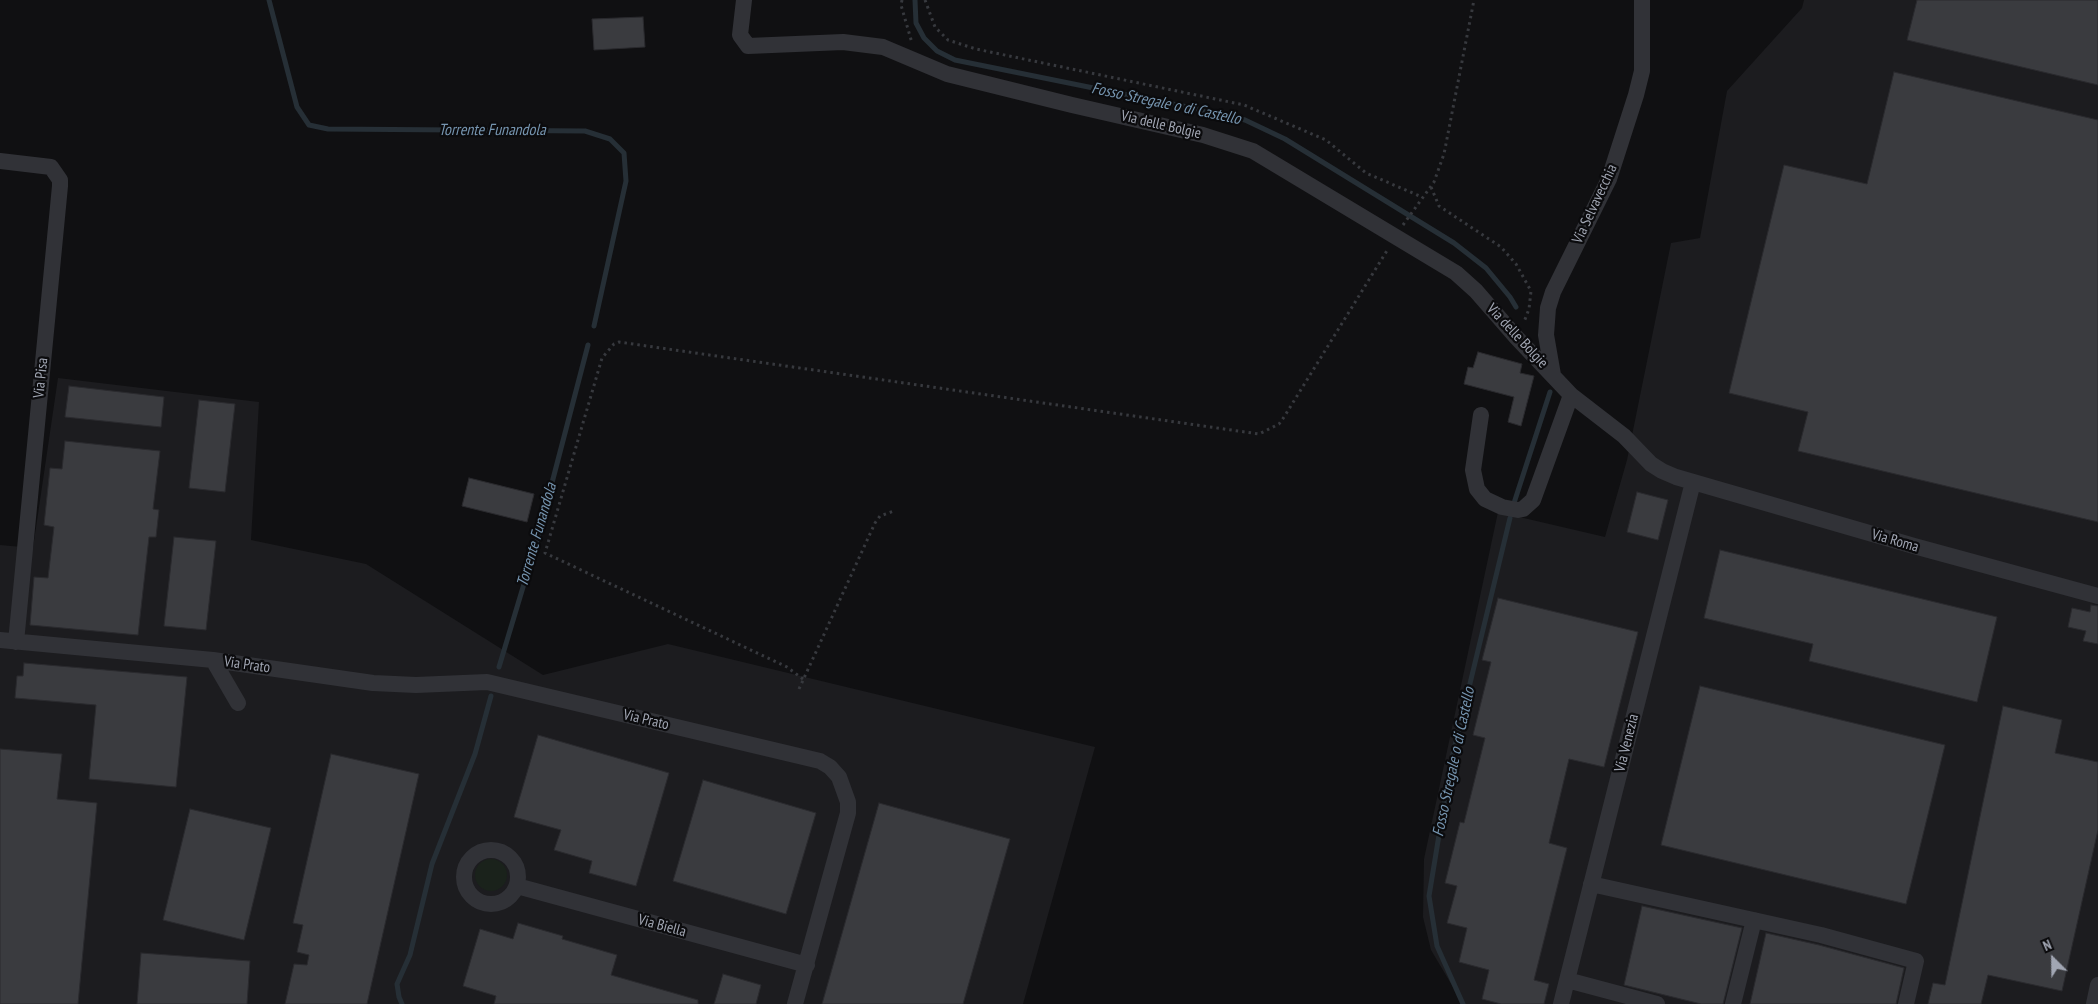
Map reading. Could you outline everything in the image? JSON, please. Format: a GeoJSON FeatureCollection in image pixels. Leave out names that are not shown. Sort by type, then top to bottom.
{"type":"FeatureCollection","features":[{"type":"Feature","properties":{"kind":"street","name":"Via delle Bolgie"},"geometry":{"type":"LineString","coordinates":[[744,0],[740,35],[748,46],[843,42],[883,47],[947,74],[1203,134],[1253,151],[1398,234],[1456,273],[1476,291],[1516,337],[1572,395]]}},
{"type":"Feature","properties":{"kind":"street","name":"Via Selvavecchia"},"geometry":{"type":"LineString","coordinates":[[1553,375],[1546,336],[1548,308],[1553,292],[1609,179],[1636,95],[1642,71],[1642,0]]}},
{"type":"Feature","properties":{"kind":"street","name":"Via Pisa"},"geometry":{"type":"LineString","coordinates":[[0,161],[51,167],[57,174],[60,186],[8,641]]}},
{"type":"Feature","properties":{"kind":"street"},"geometry":{"type":"LineString","coordinates":[[1482,415],[1473,470],[1477,489],[1485,499],[1502,507],[1518,510],[1533,500],[1572,395]]}},
{"type":"Feature","properties":{"kind":"street","name":"Via Roma"},"geometry":{"type":"LineString","coordinates":[[1572,395],[1624,436],[1651,464],[1676,477],[1914,546],[2098,596]]}},
{"type":"Feature","properties":{"kind":"street","name":"Via Venezia"},"geometry":{"type":"LineString","coordinates":[[1561,1004],[1693,482]]}},
{"type":"Feature","properties":{"kind":"street","name":"Via Prato"},"geometry":{"type":"LineString","coordinates":[[8,641],[213,660],[373,683],[416,685],[487,682],[820,761],[830,767],[839,777],[848,802],[848,813],[795,1004]]}},
{"type":"Feature","properties":{"kind":"street","name":"Via Prato"},"geometry":{"type":"LineString","coordinates":[[213,660],[238,703]]}},
{"type":"Feature","properties":{"kind":"street"},"geometry":{"type":"LineString","coordinates":[[1591,884],[1822,935],[1916,961],[1906,1004]]}},
{"type":"Feature","properties":{"kind":"street","name":"Via Biella"},"geometry":{"type":"LineString","coordinates":[[517,886],[807,965]]}},
{"type":"Feature","properties":{"kind":"street"},"geometry":{"type":"LineString","coordinates":[[1733,1004],[1754,920]]}},
{"type":"Feature","properties":{"kind":"street"},"geometry":{"type":"LineString","coordinates":[[1567,980],[1657,1004]]}},
{"type":"Feature","properties":{"kind":"street"},"geometry":{"type":"LineString","coordinates":[[2094,1004],[2098,985]]}},
{"type":"Feature","properties":{"kind":"path"},"geometry":{"type":"LineString","coordinates":[[902,0],[901,5],[912,42],[931,67]]}},
{"type":"Feature","properties":{"kind":"path"},"geometry":{"type":"LineString","coordinates":[[925,0],[935,28],[948,40],[976,49],[1244,105],[1326,140],[1366,173],[1422,197]]}},
{"type":"Feature","properties":{"kind":"path"},"geometry":{"type":"LineString","coordinates":[[803,679],[788,667],[545,553],[602,358],[614,344],[619,342],[1260,434],[1279,424],[1284,418],[1418,201],[1430,187],[1444,154],[1474,0]]}},
{"type":"Feature","properties":{"kind":"path"},"geometry":{"type":"LineString","coordinates":[[1430,187],[1439,206],[1501,247],[1516,264],[1531,291],[1529,309]]}},
{"type":"Feature","properties":{"kind":"path"},"geometry":{"type":"LineString","coordinates":[[799,689],[876,523],[880,516],[894,511]]}},
{"type":"Feature","properties":{"kind":"shaded area"},"geometry":{"type":"Polygon","coordinates":[[[1804,0],[2098,0],[2098,1004],[1463,1004],[1431,950],[1423,917],[1424,859],[1498,512],[1605,537],[1627,460],[1671,243],[1700,238],[1727,91],[1802,8],[1804,0]]]}},
{"type":"Feature","properties":{"kind":"shaded area"},"geometry":{"type":"Polygon","coordinates":[[[58,378],[259,402],[251,540],[366,564],[543,675],[668,644],[1095,747],[1023,1004],[0,1004],[0,545],[33,548],[58,378]]]}},
{"type":"Feature","properties":{"kind":"shaded area"},"geometry":{"type":"Polygon","coordinates":[[[491,859],[497,860],[502,864],[506,869],[506,881],[502,886],[497,890],[491,891],[485,890],[480,886],[476,881],[475,875],[476,869],[480,864],[485,860],[491,859]]]}},
{"type":"Feature","properties":{"kind":"building"},"geometry":{"type":"Polygon","coordinates":[[[1917,0],[2098,0],[2098,85],[1907,40],[1917,0]]]}},
{"type":"Feature","properties":{"kind":"building"},"geometry":{"type":"Polygon","coordinates":[[[643,17],[645,47],[594,50],[592,19],[643,17]]]}},
{"type":"Feature","properties":{"kind":"building"},"geometry":{"type":"Polygon","coordinates":[[[1894,72],[2098,120],[2098,522],[1798,451],[1808,412],[1729,393],[1784,165],[1867,184],[1894,72]]]}},
{"type":"Feature","properties":{"kind":"building"},"geometry":{"type":"Polygon","coordinates":[[[1478,352],[1522,364],[1520,373],[1534,376],[1521,426],[1508,422],[1514,397],[1464,384],[1468,367],[1473,368],[1478,352]]]}},
{"type":"Feature","properties":{"kind":"building"},"geometry":{"type":"Polygon","coordinates":[[[69,386],[164,397],[161,427],[65,417],[69,386]]]}},
{"type":"Feature","properties":{"kind":"building"},"geometry":{"type":"Polygon","coordinates":[[[199,400],[235,404],[225,492],[189,488],[199,400]]]}},
{"type":"Feature","properties":{"kind":"building"},"geometry":{"type":"Polygon","coordinates":[[[65,441],[160,451],[153,509],[159,510],[156,537],[149,537],[138,635],[30,625],[34,577],[48,578],[54,527],[44,525],[50,468],[62,469],[65,441]]]}},
{"type":"Feature","properties":{"kind":"building"},"geometry":{"type":"Polygon","coordinates":[[[469,478],[534,494],[527,522],[462,506],[469,478]]]}},
{"type":"Feature","properties":{"kind":"building"},"geometry":{"type":"Polygon","coordinates":[[[1637,492],[1668,500],[1658,540],[1627,532],[1637,492]]]}},
{"type":"Feature","properties":{"kind":"building"},"geometry":{"type":"Polygon","coordinates":[[[174,537],[216,541],[206,630],[164,626],[174,537]]]}},
{"type":"Feature","properties":{"kind":"building"},"geometry":{"type":"Polygon","coordinates":[[[1720,550],[1997,617],[1977,702],[1809,661],[1813,644],[1704,618],[1720,550]]]}},
{"type":"Feature","properties":{"kind":"building"},"geometry":{"type":"Polygon","coordinates":[[[1498,598],[1638,632],[1604,767],[1569,759],[1549,843],[1567,848],[1534,980],[1549,984],[1544,1004],[1501,1004],[1482,999],[1489,970],[1459,962],[1467,928],[1447,923],[1457,886],[1445,883],[1460,822],[1464,823],[1485,738],[1473,735],[1491,662],[1482,660],[1498,598]]]}},
{"type":"Feature","properties":{"kind":"building"},"geometry":{"type":"Polygon","coordinates":[[[2091,605],[2098,606],[2098,644],[2083,641],[2086,631],[2068,627],[2072,608],[2090,612],[2091,605]]]}},
{"type":"Feature","properties":{"kind":"building"},"geometry":{"type":"Polygon","coordinates":[[[24,663],[187,677],[176,787],[89,779],[96,705],[15,698],[17,676],[23,676],[24,663]]]}},
{"type":"Feature","properties":{"kind":"building"},"geometry":{"type":"Polygon","coordinates":[[[1700,686],[1945,745],[1906,904],[1661,845],[1700,686]]]}},
{"type":"Feature","properties":{"kind":"building"},"geometry":{"type":"Polygon","coordinates":[[[2003,706],[2062,720],[2055,753],[2098,762],[2098,830],[2062,991],[1988,975],[1981,1004],[1928,1004],[1933,983],[1945,985],[2003,706]]]}},
{"type":"Feature","properties":{"kind":"building"},"geometry":{"type":"Polygon","coordinates":[[[538,735],[669,773],[636,886],[589,873],[592,861],[554,850],[561,830],[514,817],[538,735]]]}},
{"type":"Feature","properties":{"kind":"building"},"geometry":{"type":"Polygon","coordinates":[[[0,749],[62,754],[57,799],[97,803],[78,1004],[0,1004],[0,749]]]}},
{"type":"Feature","properties":{"kind":"building"},"geometry":{"type":"Polygon","coordinates":[[[331,754],[419,774],[367,1004],[285,1004],[294,964],[307,965],[309,955],[297,952],[303,925],[293,923],[331,754]]]}},
{"type":"Feature","properties":{"kind":"building"},"geometry":{"type":"Polygon","coordinates":[[[703,780],[816,813],[786,914],[673,881],[703,780]]]}},
{"type":"Feature","properties":{"kind":"building"},"geometry":{"type":"Polygon","coordinates":[[[879,803],[1010,839],[963,1004],[822,1004],[879,803]]]}},
{"type":"Feature","properties":{"kind":"building"},"geometry":{"type":"Polygon","coordinates":[[[190,809],[271,828],[244,940],[163,920],[190,809]]]}},
{"type":"Feature","properties":{"kind":"building"},"geometry":{"type":"Polygon","coordinates":[[[1642,906],[1742,928],[1723,1004],[1701,1004],[1624,985],[1642,906]]]}},
{"type":"Feature","properties":{"kind":"building"},"geometry":{"type":"Polygon","coordinates":[[[518,923],[563,936],[562,939],[617,955],[611,975],[698,1000],[698,1004],[494,1004],[496,996],[463,986],[480,929],[513,939],[518,923]]]}},
{"type":"Feature","properties":{"kind":"building"},"geometry":{"type":"Polygon","coordinates":[[[1766,933],[1904,968],[1896,1004],[1750,1004],[1766,933]]]}},
{"type":"Feature","properties":{"kind":"building"},"geometry":{"type":"Polygon","coordinates":[[[141,953],[250,961],[247,1004],[137,1004],[141,953]]]}},
{"type":"Feature","properties":{"kind":"building"},"geometry":{"type":"Polygon","coordinates":[[[723,974],[761,985],[756,1004],[714,1004],[723,974]]]}},
{"type":"Feature","properties":{"kind":"waterway","name":"Torrente Funandola"},"geometry":{"type":"LineString","coordinates":[[269,0],[297,107],[309,125],[328,129],[585,131],[610,139],[624,153],[626,181],[594,326]]}},
{"type":"Feature","properties":{"kind":"waterway","name":"Fosso Stregale o di Castello"},"geometry":{"type":"LineString","coordinates":[[915,0],[916,23],[924,38],[937,51],[955,60],[1217,113],[1245,120],[1285,139],[1454,243],[1486,268],[1516,307]]}},
{"type":"Feature","properties":{"kind":"waterway","name":"Torrente Funandola"},"geometry":{"type":"LineString","coordinates":[[499,667],[536,544],[588,345]]}},
{"type":"Feature","properties":{"kind":"waterway","name":"Fosso Stregale o di Castello"},"geometry":{"type":"LineString","coordinates":[[1514,503],[1550,392]]}},
{"type":"Feature","properties":{"kind":"waterway","name":"Fosso Stregale o di Castello"},"geometry":{"type":"LineString","coordinates":[[1463,1004],[1437,946],[1429,896],[1451,762],[1510,518]]}},
{"type":"Feature","properties":{"kind":"waterway","name":"Torrente Funandola"},"geometry":{"type":"LineString","coordinates":[[402,1004],[397,984],[410,955],[432,864],[475,754],[491,696]]}}]}
